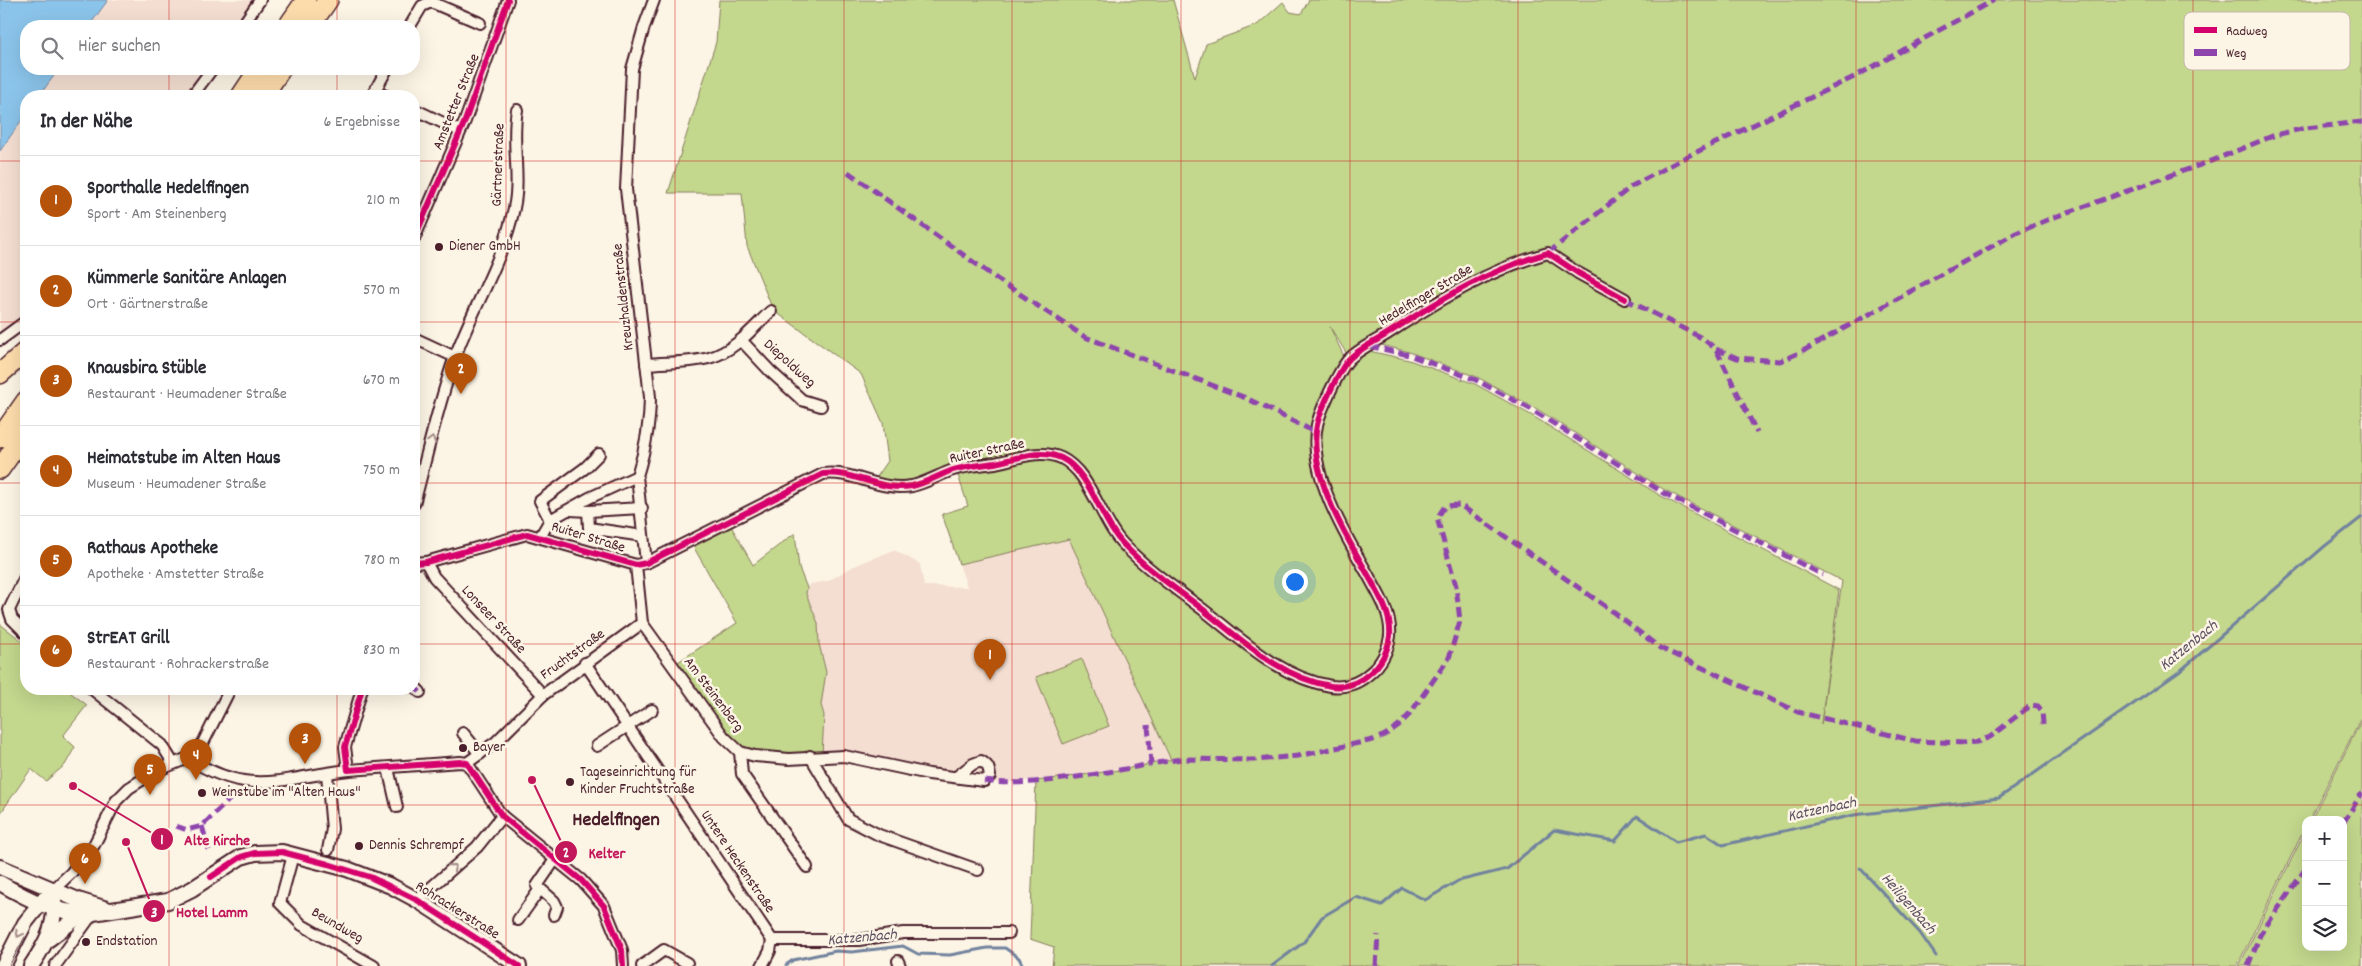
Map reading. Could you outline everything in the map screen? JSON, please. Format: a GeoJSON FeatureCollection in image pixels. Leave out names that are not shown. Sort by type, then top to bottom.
{"type":"FeatureCollection","features":[{"type":"Feature","properties":{"kind":"highway"},"geometry":{"type":"LineString","coordinates":[[292,20],[306,0]]}},
{"type":"Feature","properties":{"kind":"highway"},"geometry":{"type":"LineString","coordinates":[[314,20],[328,0]]}},
{"type":"Feature","properties":{"kind":"highway"},"geometry":{"type":"LineString","coordinates":[[244,90],[255,75]]}},
{"type":"Feature","properties":{"kind":"highway"},"geometry":{"type":"LineString","coordinates":[[267,90],[277,75]]}},
{"type":"Feature","properties":{"kind":"highway"},"geometry":{"type":"LineString","coordinates":[[2,370],[20,356]]}},
{"type":"Feature","properties":{"kind":"highway"},"geometry":{"type":"LineString","coordinates":[[0,438],[20,410]]}},
{"type":"Feature","properties":{"kind":"highway"},"geometry":{"type":"LineString","coordinates":[[0,469],[20,441]]}},
{"type":"Feature","properties":{"kind":"main road","name":"Rohrackerstraße"},"geometry":{"type":"LineString","coordinates":[[0,883],[38,904],[55,910],[87,913],[168,901],[192,889],[248,855],[269,852],[293,855],[370,877],[417,900],[519,966]]}},
{"type":"Feature","properties":{"kind":"main road","name":"Rohrackerstraße"},"geometry":{"type":"LineString","coordinates":[[0,867],[53,890],[108,910]]}},
{"type":"Feature","properties":{"kind":"main road"},"geometry":{"type":"LineString","coordinates":[[3,966],[25,923],[38,904],[53,890]]}},
{"type":"Feature","properties":{"kind":"main road"},"geometry":{"type":"LineString","coordinates":[[49,939],[55,910],[53,890]]}},
{"type":"Feature","properties":{"kind":"main road"},"geometry":{"type":"LineString","coordinates":[[31,966],[49,939],[87,913]]}},
{"type":"Feature","properties":{"kind":"street"},"geometry":{"type":"LineString","coordinates":[[246,20],[260,0]]}},
{"type":"Feature","properties":{"kind":"street","name":"Amstetter Straße"},"geometry":{"type":"LineString","coordinates":[[420,225],[460,131],[508,0]]}},
{"type":"Feature","properties":{"kind":"street","name":"Kreuzhaldenstraße"},"geometry":{"type":"LineString","coordinates":[[637,476],[650,418],[650,397],[626,189],[632,69],[644,26],[654,0]]}},
{"type":"Feature","properties":{"kind":"street"},"geometry":{"type":"LineString","coordinates":[[414,20],[422,6],[431,2],[480,23]]}},
{"type":"Feature","properties":{"kind":"street"},"geometry":{"type":"LineString","coordinates":[[196,90],[208,75]]}},
{"type":"Feature","properties":{"kind":"street"},"geometry":{"type":"LineString","coordinates":[[376,90],[384,75]]}},
{"type":"Feature","properties":{"kind":"street","name":"Gärtnerstraße"},"geometry":{"type":"LineString","coordinates":[[420,482],[455,357],[506,239],[512,216],[516,197],[514,132],[517,110]]}},
{"type":"Feature","properties":{"kind":"street"},"geometry":{"type":"LineString","coordinates":[[420,112],[460,131]]}},
{"type":"Feature","properties":{"kind":"street","name":"Hedelfinger Straße"},"geometry":{"type":"LineString","coordinates":[[1350,359],[1466,284],[1522,260],[1548,253],[1578,273],[1625,299]]}},
{"type":"Feature","properties":{"kind":"street","name":"Diepoldweg"},"geometry":{"type":"LineString","coordinates":[[646,364],[709,358],[726,351],[741,340],[771,310]]}},
{"type":"Feature","properties":{"kind":"street"},"geometry":{"type":"LineString","coordinates":[[0,340],[20,325]]}},
{"type":"Feature","properties":{"kind":"street","name":"Diepoldweg"},"geometry":{"type":"LineString","coordinates":[[741,340],[770,371],[802,400],[820,406]]}},
{"type":"Feature","properties":{"kind":"street"},"geometry":{"type":"LineString","coordinates":[[420,341],[455,357]]}},
{"type":"Feature","properties":{"kind":"street","name":"Ruiter Straße"},"geometry":{"type":"LineString","coordinates":[[420,562],[527,534],[540,536],[636,565],[646,563],[823,474],[840,474],[872,484],[894,488],[915,486],[956,469],[1028,455],[1046,454],[1059,457],[1069,463],[1082,476],[1109,526],[1122,544],[1155,574],[1265,658],[1304,678],[1332,686],[1346,686],[1361,681],[1375,668],[1385,653],[1390,634],[1384,604],[1345,535],[1329,496],[1315,444],[1318,419],[1350,359]]}},
{"type":"Feature","properties":{"kind":"street","name":"Ruiter Straße"},"geometry":{"type":"LineString","coordinates":[[550,520],[540,501],[584,468],[599,454]]}},
{"type":"Feature","properties":{"kind":"street"},"geometry":{"type":"LineString","coordinates":[[540,536],[550,520],[589,498],[637,476],[642,508],[646,563]]}},
{"type":"Feature","properties":{"kind":"street"},"geometry":{"type":"LineString","coordinates":[[570,510],[642,508]]}},
{"type":"Feature","properties":{"kind":"street"},"geometry":{"type":"LineString","coordinates":[[588,511],[590,528],[643,536]]}},
{"type":"Feature","properties":{"kind":"street","name":"Lonseer Straße"},"geometry":{"type":"LineString","coordinates":[[426,562],[434,577],[542,696]]}},
{"type":"Feature","properties":{"kind":"street"},"geometry":{"type":"LineString","coordinates":[[636,565],[642,623]]}},
{"type":"Feature","properties":{"kind":"street"},"geometry":{"type":"LineString","coordinates":[[20,587],[9,610],[12,619],[20,627]]}},
{"type":"Feature","properties":{"kind":"street","name":"Fruchtstraße"},"geometry":{"type":"LineString","coordinates":[[467,763],[496,742],[542,696],[642,623]]}},
{"type":"Feature","properties":{"kind":"street","name":"Am Steinenberg"},"geometry":{"type":"LineString","coordinates":[[642,623],[724,737],[740,752],[769,758],[844,756],[911,771],[956,777]]}},
{"type":"Feature","properties":{"kind":"street","name":"Untere Heckenstraße"},"geometry":{"type":"LineString","coordinates":[[585,664],[772,940]]}},
{"type":"Feature","properties":{"kind":"street"},"geometry":{"type":"LineString","coordinates":[[99,695],[162,746],[173,763]]}},
{"type":"Feature","properties":{"kind":"street"},"geometry":{"type":"LineString","coordinates":[[53,890],[94,845],[120,796],[138,781],[173,763],[188,758],[203,743],[227,695]]}},
{"type":"Feature","properties":{"kind":"street"},"geometry":{"type":"LineString","coordinates":[[348,770],[345,747],[360,695]]}},
{"type":"Feature","properties":{"kind":"street"},"geometry":{"type":"LineString","coordinates":[[597,746],[652,710]]}},
{"type":"Feature","properties":{"kind":"street"},"geometry":{"type":"LineString","coordinates":[[463,733],[480,754]]}},
{"type":"Feature","properties":{"kind":"street"},"geometry":{"type":"LineString","coordinates":[[740,752],[742,774],[807,867]]}},
{"type":"Feature","properties":{"kind":"street"},"geometry":{"type":"LineString","coordinates":[[810,756],[848,819],[879,836],[978,870]]}},
{"type":"Feature","properties":{"kind":"street"},"geometry":{"type":"LineString","coordinates":[[188,758],[200,766],[231,779],[247,783],[276,782],[348,770],[467,763],[502,816],[554,861],[580,880],[604,906],[622,950],[623,966]]}},
{"type":"Feature","properties":{"kind":"street"},"geometry":{"type":"LineString","coordinates":[[388,768],[397,807]]}},
{"type":"Feature","properties":{"kind":"street"},"geometry":{"type":"LineString","coordinates":[[327,774],[332,829],[328,850]]}},
{"type":"Feature","properties":{"kind":"street"},"geometry":{"type":"LineString","coordinates":[[417,900],[477,847],[502,816]]}},
{"type":"Feature","properties":{"kind":"street","name":"Beundweg"},"geometry":{"type":"LineString","coordinates":[[293,855],[280,903],[302,925],[374,966]]}},
{"type":"Feature","properties":{"kind":"street"},"geometry":{"type":"LineString","coordinates":[[554,861],[536,886],[554,901],[557,907],[554,915]]}},
{"type":"Feature","properties":{"kind":"street"},"geometry":{"type":"LineString","coordinates":[[518,920],[540,889]]}},
{"type":"Feature","properties":{"kind":"street"},"geometry":{"type":"LineString","coordinates":[[55,966],[87,913]]}},
{"type":"Feature","properties":{"kind":"street"},"geometry":{"type":"LineString","coordinates":[[762,966],[770,951],[772,940],[859,940],[903,933],[1009,933]]}},
{"type":"Feature","properties":{"kind":"street"},"geometry":{"type":"LineString","coordinates":[[642,966],[664,950],[687,964]]}},
{"type":"Feature","properties":{"kind":"shaded area"},"geometry":{"type":"Polygon","coordinates":[[[108,0],[255,0],[240,20],[93,20],[108,0]]]}},
{"type":"Feature","properties":{"kind":"shaded area"},"geometry":{"type":"Polygon","coordinates":[[[55,75],[203,75],[191,90],[43,90],[55,75]]]}},
{"type":"Feature","properties":{"kind":"shaded area"},"geometry":{"type":"Polygon","coordinates":[[[20,123],[20,316],[0,331],[0,151],[20,123]]]}},
{"type":"Feature","properties":{"kind":"shaded area"},"geometry":{"type":"Polygon","coordinates":[[[1069,538],[1171,761],[1069,777],[999,783],[822,755],[824,715],[821,705],[826,672],[819,644],[818,623],[806,594],[810,584],[828,581],[854,566],[894,550],[920,564],[924,586],[967,587],[959,564],[1069,538]]]}},
{"type":"Feature","properties":{"kind":"green space"},"geometry":{"type":"Polygon","coordinates":[[[719,0],[1173,0],[1195,78],[1206,44],[1257,25],[1283,2],[1290,12],[1301,14],[1309,0],[2362,0],[2362,716],[2311,816],[2302,816],[2302,834],[2237,966],[1052,966],[1054,947],[1030,939],[1036,781],[1120,770],[1171,760],[1069,539],[959,564],[942,514],[968,506],[956,469],[915,485],[872,484],[888,461],[883,423],[861,374],[773,310],[747,246],[742,193],[668,193],[716,42],[719,0]],[[1330,327],[1349,367],[1369,351],[1409,360],[1475,384],[1531,415],[1661,496],[1839,590],[1821,724],[1842,581],[1663,489],[1537,409],[1477,377],[1409,352],[1374,343],[1350,359],[1330,327]]]}},
{"type":"Feature","properties":{"kind":"green space"},"geometry":{"type":"Polygon","coordinates":[[[731,526],[753,565],[795,533],[799,568],[807,588],[806,594],[818,623],[819,644],[826,672],[821,705],[824,715],[822,755],[740,752],[672,666],[737,623],[693,546],[731,526]]]}},
{"type":"Feature","properties":{"kind":"green space"},"geometry":{"type":"Polygon","coordinates":[[[0,624],[20,639],[20,695],[74,695],[87,705],[63,736],[75,747],[65,765],[46,781],[31,769],[0,814],[0,624]]]}},
{"type":"Feature","properties":{"kind":"green space"},"geometry":{"type":"Polygon","coordinates":[[[1082,659],[1109,726],[1063,744],[1036,677],[1082,659]]]}},
{"type":"Feature","properties":{"kind":"green space"},"geometry":{"type":"Polygon","coordinates":[[[2362,719],[2362,966],[2239,966],[2302,838],[2302,951],[2347,951],[2347,816],[2313,816],[2362,719]]]}},
{"type":"Feature","properties":{"kind":"water"},"geometry":{"type":"Polygon","coordinates":[[[0,0],[108,0],[93,20],[20,20],[20,75],[55,75],[43,90],[20,90],[20,123],[0,151],[0,0]]]}},
{"type":"Feature","properties":{"kind":"waterway","name":"Katzenbach"},"geometry":{"type":"LineString","coordinates":[[1272,966],[1304,942],[1322,917],[1356,897],[1382,905],[1402,888],[1425,900],[1458,881],[1507,869],[1554,830],[1615,841],[1637,816],[1676,842],[1706,834],[1723,845],[1854,815],[1999,798],[2179,672],[2325,546],[2362,517]]}},
{"type":"Feature","properties":{"kind":"waterway","name":"Heiligenbach"},"geometry":{"type":"LineString","coordinates":[[1860,868],[1920,933],[1936,956]]}},
{"type":"Feature","properties":{"kind":"waterway","name":"Katzenbach"},"geometry":{"type":"LineString","coordinates":[[786,965],[793,960],[836,951],[852,952],[903,946],[918,954],[950,955],[987,948],[1005,948],[1019,958],[1023,966]]}},
{"type":"Feature","properties":{"kind":"tram line"},"geometry":{"type":"LineString","coordinates":[[9,966],[25,937]]}},
{"type":"Feature","properties":{"kind":"tram line"},"geometry":{"type":"LineString","coordinates":[[22,966],[36,944]]}},
{"type":"Feature","properties":{"kind":"marked path"},"geometry":{"type":"LineString","coordinates":[[1548,253],[1632,186],[1686,157],[1856,76],[1994,0]]}},
{"type":"Feature","properties":{"kind":"marked path"},"geometry":{"type":"LineString","coordinates":[[1716,349],[1737,358],[1780,361],[1801,352],[2016,233],[2052,218],[2214,160],[2275,135],[2306,128],[2362,122]]}},
{"type":"Feature","properties":{"kind":"marked path"},"geometry":{"type":"LineString","coordinates":[[848,172],[997,279],[1085,337],[1246,398],[1315,432]]}},
{"type":"Feature","properties":{"kind":"marked path"},"geometry":{"type":"LineString","coordinates":[[1625,299],[1702,338],[1716,349],[1757,433]]}},
{"type":"Feature","properties":{"kind":"marked path"},"geometry":{"type":"LineString","coordinates":[[1369,346],[1409,355],[1476,380],[1532,410],[1662,492],[1823,575]]}},
{"type":"Feature","properties":{"kind":"marked path"},"geometry":{"type":"LineString","coordinates":[[1148,725],[1151,764],[1181,759],[1255,760],[1298,756],[1373,740],[1385,735],[1409,715],[1449,658],[1460,621],[1456,586],[1437,518],[1445,506],[1460,505],[1605,606],[1660,648],[1798,712],[1915,741],[1977,742],[1990,737],[2031,705],[2038,706],[2042,711],[2043,724]]}},
{"type":"Feature","properties":{"kind":"marked path"},"geometry":{"type":"LineString","coordinates":[[984,781],[1003,783],[1045,781],[1151,764]]}},
{"type":"Feature","properties":{"kind":"marked path"},"geometry":{"type":"LineString","coordinates":[[2347,817],[2362,793]]}},
{"type":"Feature","properties":{"kind":"marked path"},"geometry":{"type":"LineString","coordinates":[[176,826],[187,830],[202,826],[232,797]]}},
{"type":"Feature","properties":{"kind":"marked path"},"geometry":{"type":"LineString","coordinates":[[202,826],[209,850]]}},
{"type":"Feature","properties":{"kind":"marked path"},"geometry":{"type":"LineString","coordinates":[[2248,966],[2260,935],[2302,874]]}},
{"type":"Feature","properties":{"kind":"marked path"},"geometry":{"type":"LineString","coordinates":[[1376,966],[1378,935]]}},
{"type":"Feature","properties":{"kind":"cycle path"},"geometry":{"type":"LineString","coordinates":[[420,225],[465,121],[508,0]]}},
{"type":"Feature","properties":{"kind":"cycle path"},"geometry":{"type":"LineString","coordinates":[[420,562],[527,534],[636,565],[646,563],[823,474],[845,475],[878,484],[900,487],[922,483],[958,469],[1028,455],[1053,455],[1071,465],[1080,474],[1109,525],[1134,555],[1246,644],[1278,666],[1312,682],[1331,686],[1352,684],[1361,680],[1377,665],[1388,646],[1390,627],[1383,603],[1348,540],[1330,502],[1318,462],[1315,443],[1317,425],[1330,391],[1345,364],[1363,348],[1466,286],[1506,267],[1548,253],[1578,273],[1625,299]]}},
{"type":"Feature","properties":{"kind":"cycle path"},"geometry":{"type":"LineString","coordinates":[[360,695],[345,747],[348,770],[467,763],[502,816],[581,880],[604,906],[622,950],[623,966]]}},
{"type":"Feature","properties":{"kind":"cycle path"},"geometry":{"type":"LineString","coordinates":[[211,877],[241,857],[255,853],[282,852],[328,864],[370,877],[417,900],[519,966]]}},
{"type":"Feature","properties":{"kind":"place","name":"Diener GmbH"},"geometry":{"type":"Point","coordinates":[439,247]}},
{"type":"Feature","properties":{"kind":"place","name":"Kümmerle Sanitäre Anlagen"},"geometry":{"type":"Point","coordinates":[461,394]}},
{"type":"Feature","properties":{"kind":"place","name":"Sporthalle Hedelfingen"},"geometry":{"type":"Point","coordinates":[990,680]}},
{"type":"Feature","properties":{"kind":"place","name":"Bayer"},"geometry":{"type":"Point","coordinates":[463,748]}},
{"type":"Feature","properties":{"kind":"place","name":"Knausbira Stüble"},"geometry":{"type":"Point","coordinates":[305,764]}},
{"type":"Feature","properties":{"kind":"place","name":"Heimatstube im Alten Haus"},"geometry":{"type":"Point","coordinates":[196,780]}},
{"type":"Feature","properties":{"kind":"place","name":"Kelter"},"geometry":{"type":"Point","coordinates":[532,780]}},
{"type":"Feature","properties":{"kind":"place","name":"Tageseinrichtung für Kinder Fruchtstraße"},"geometry":{"type":"Point","coordinates":[570,782]}},
{"type":"Feature","properties":{"kind":"place","name":"Alte Kirche"},"geometry":{"type":"Point","coordinates":[73,786]}},
{"type":"Feature","properties":{"kind":"place","name":"Weinstube im \"Alten Haus\""},"geometry":{"type":"Point","coordinates":[202,793]}},
{"type":"Feature","properties":{"kind":"place","name":"Rathaus Apotheke"},"geometry":{"type":"Point","coordinates":[150,795]}},
{"type":"Feature","properties":{"kind":"place","name":"Hotel Lamm"},"geometry":{"type":"Point","coordinates":[126,842]}},
{"type":"Feature","properties":{"kind":"place","name":"Dennis Schrempf"},"geometry":{"type":"Point","coordinates":[359,846]}},
{"type":"Feature","properties":{"kind":"place","name":"StrEAT Grill"},"geometry":{"type":"Point","coordinates":[85,884]}},
{"type":"Feature","properties":{"kind":"place","name":"Endstation"},"geometry":{"type":"Point","coordinates":[86,942]}},
{"type":"Feature","properties":{"kind":"district","name":"Hedelfingen"},"geometry":{"type":"Point","coordinates":[616,821]}}]}
